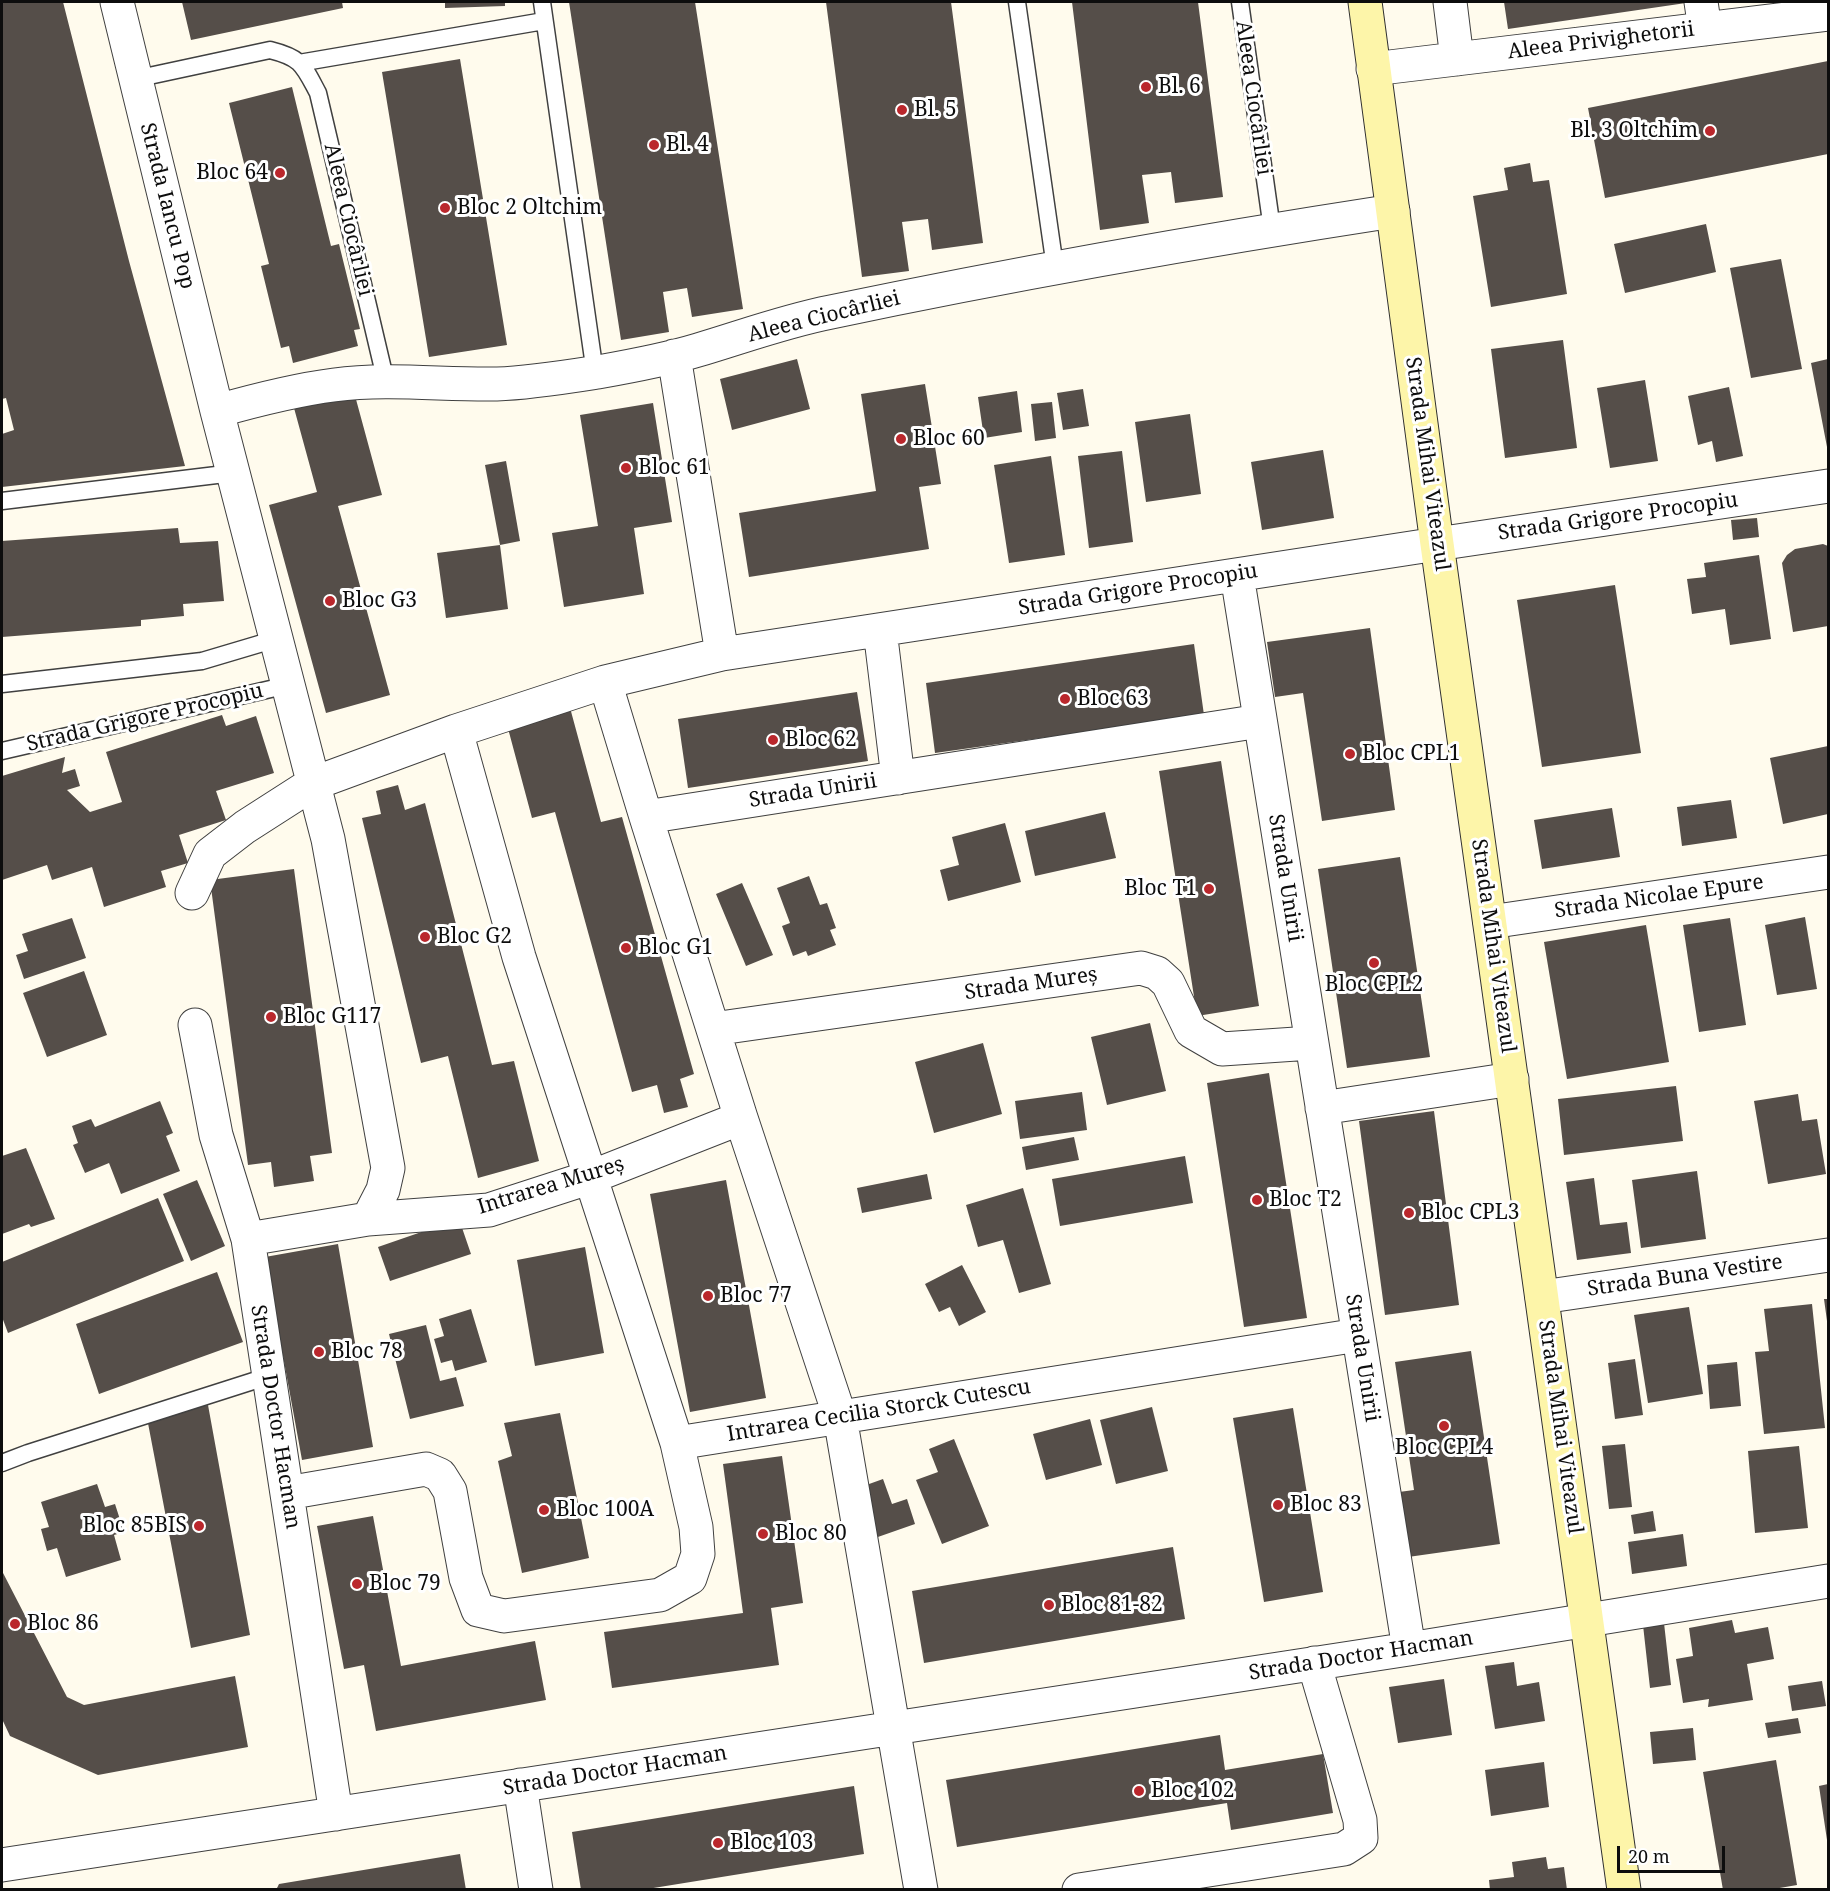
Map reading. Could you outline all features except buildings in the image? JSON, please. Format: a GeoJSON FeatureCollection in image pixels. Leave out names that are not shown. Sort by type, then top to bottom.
{"type":"FeatureCollection","features":[{"type":"Feature","properties":{"kind":"street","name":"Strada Iancu Pop"},"geometry":{"type":"LineString","coordinates":[[117,2],[217,411]]}},
{"type":"Feature","properties":{"kind":"street","name":"Strada Mihai Viteazul"},"geometry":{"type":"LineString","coordinates":[[1365,2],[1437,544],[1624,1890]]}},
{"type":"Feature","properties":{"kind":"street"},"geometry":{"type":"LineString","coordinates":[[1450,2],[1456,59]]}},
{"type":"Feature","properties":{"kind":"street","name":"Aleea Privighetorii"},"geometry":{"type":"LineString","coordinates":[[1373,69],[1456,59],[1703,15],[1828,14]]}},
{"type":"Feature","properties":{"kind":"street","name":"Aleea Ciocârliei"},"geometry":{"type":"LineString","coordinates":[[217,411],[283,393],[336,384],[386,382],[500,384],[595,373],[674,356],[827,312],[1055,267],[1272,229],[1393,211]]}},
{"type":"Feature","properties":{"kind":"street"},"geometry":{"type":"LineString","coordinates":[[674,356],[722,654]]}},
{"type":"Feature","properties":{"kind":"street","name":"Strada Grigore Procopiu"},"geometry":{"type":"LineString","coordinates":[[217,411],[330,850],[388,1168],[383,1190],[368,1220]]}},
{"type":"Feature","properties":{"kind":"street","name":"Strada Grigore Procopiu"},"geometry":{"type":"LineString","coordinates":[[192,892],[210,854],[245,827],[312,784],[456,731],[605,682],[722,654],[1236,574],[1828,486]]}},
{"type":"Feature","properties":{"kind":"street"},"geometry":{"type":"LineString","coordinates":[[1236,574],[1260,721]]}},
{"type":"Feature","properties":{"kind":"street"},"geometry":{"type":"LineString","coordinates":[[880,630],[897,778]]}},
{"type":"Feature","properties":{"kind":"street"},"geometry":{"type":"LineString","coordinates":[[605,682],[741,1118],[840,1418],[921,1890]]}},
{"type":"Feature","properties":{"kind":"street","name":"Strada Unirii"},"geometry":{"type":"LineString","coordinates":[[646,818],[1260,721],[1409,1649]]}},
{"type":"Feature","properties":{"kind":"street"},"geometry":{"type":"LineString","coordinates":[[287,1493],[426,1469],[440,1475],[450,1491],[466,1578],[478,1610],[504,1616],[660,1594],[690,1578],[698,1554],[696,1527],[677,1443],[519,957],[456,731]]}},
{"type":"Feature","properties":{"kind":"street","name":"Strada Nicolae Epure"},"geometry":{"type":"LineString","coordinates":[[1490,922],[1828,872]]}},
{"type":"Feature","properties":{"kind":"street","name":"Strada Mureș"},"geometry":{"type":"LineString","coordinates":[[713,1029],[1141,968],[1157,973],[1168,983],[1191,1031],[1221,1049],[1311,1043]]}},
{"type":"Feature","properties":{"kind":"street","name":"Strada Doctor Hacman"},"geometry":{"type":"LineString","coordinates":[[195,1025],[216,1135],[248,1239],[336,1814]]}},
{"type":"Feature","properties":{"kind":"street"},"geometry":{"type":"LineString","coordinates":[[1322,1108],[1512,1079]]}},
{"type":"Feature","properties":{"kind":"street","name":"Intrarea Mureș"},"geometry":{"type":"LineString","coordinates":[[248,1239],[368,1220],[489,1210],[591,1177],[741,1118]]}},
{"type":"Feature","properties":{"kind":"street","name":"Strada Buna Vestire"},"geometry":{"type":"LineString","coordinates":[[1542,1297],[1828,1255]]}},
{"type":"Feature","properties":{"kind":"street","name":"Intrarea Cecilia Storck Cutescu"},"geometry":{"type":"LineString","coordinates":[[677,1443],[1358,1335]]}},
{"type":"Feature","properties":{"kind":"street","name":"Strada Doctor Hacman"},"geometry":{"type":"LineString","coordinates":[[2,1865],[1587,1622],[1828,1581]]}},
{"type":"Feature","properties":{"kind":"street"},"geometry":{"type":"LineString","coordinates":[[1079,1890],[1344,1849],[1361,1838],[1360,1820],[1314,1663]]}},
{"type":"Feature","properties":{"kind":"street"},"geometry":{"type":"LineString","coordinates":[[520,1785],[536,1890]]}},
{"type":"Feature","properties":{"kind":"lane"},"geometry":{"type":"LineString","coordinates":[[542,2],[595,373]]}},
{"type":"Feature","properties":{"kind":"lane"},"geometry":{"type":"LineString","coordinates":[[1017,2],[1055,267]]}},
{"type":"Feature","properties":{"kind":"lane","name":"Aleea Ciocârliei"},"geometry":{"type":"LineString","coordinates":[[1240,2],[1272,229]]}},
{"type":"Feature","properties":{"kind":"lane"},"geometry":{"type":"LineString","coordinates":[[135,79],[270,50],[292,56],[299,63],[544,21]]}},
{"type":"Feature","properties":{"kind":"lane","name":"Aleea Ciocârliei"},"geometry":{"type":"LineString","coordinates":[[299,63],[305,69],[318,93],[386,382]]}},
{"type":"Feature","properties":{"kind":"lane"},"geometry":{"type":"LineString","coordinates":[[2,501],[233,473]]}},
{"type":"Feature","properties":{"kind":"lane"},"geometry":{"type":"LineString","coordinates":[[2,684],[202,661],[276,639]]}},
{"type":"Feature","properties":{"kind":"lane","name":"Strada Grigore Procopiu"},"geometry":{"type":"LineString","coordinates":[[2,751],[288,686]]}},
{"type":"Feature","properties":{"kind":"lane"},"geometry":{"type":"LineString","coordinates":[[2,1463],[28,1452],[269,1376]]}},
{"type":"Feature","properties":{"kind":"place","name":"Bl. 6"},"geometry":{"type":"Point","coordinates":[1146,87]}},
{"type":"Feature","properties":{"kind":"place","name":"Bl. 5"},"geometry":{"type":"Point","coordinates":[902,110]}},
{"type":"Feature","properties":{"kind":"place","name":"Bl. 3 Oltchim"},"geometry":{"type":"Point","coordinates":[1710,131]}},
{"type":"Feature","properties":{"kind":"place","name":"Bl. 4"},"geometry":{"type":"Point","coordinates":[654,145]}},
{"type":"Feature","properties":{"kind":"place","name":"Bloc 64"},"geometry":{"type":"Point","coordinates":[280,173]}},
{"type":"Feature","properties":{"kind":"place","name":"Bloc 2 Oltchim"},"geometry":{"type":"Point","coordinates":[445,208]}},
{"type":"Feature","properties":{"kind":"place","name":"Bloc 60"},"geometry":{"type":"Point","coordinates":[901,439]}},
{"type":"Feature","properties":{"kind":"place","name":"Bloc 61"},"geometry":{"type":"Point","coordinates":[626,468]}},
{"type":"Feature","properties":{"kind":"place","name":"Bloc G3"},"geometry":{"type":"Point","coordinates":[330,601]}},
{"type":"Feature","properties":{"kind":"place","name":"Bloc 63"},"geometry":{"type":"Point","coordinates":[1065,699]}},
{"type":"Feature","properties":{"kind":"place","name":"Bloc 62"},"geometry":{"type":"Point","coordinates":[773,740]}},
{"type":"Feature","properties":{"kind":"place","name":"Bloc CPL1"},"geometry":{"type":"Point","coordinates":[1350,754]}},
{"type":"Feature","properties":{"kind":"place","name":"Bloc T1"},"geometry":{"type":"Point","coordinates":[1209,889]}},
{"type":"Feature","properties":{"kind":"place","name":"Bloc G2"},"geometry":{"type":"Point","coordinates":[425,937]}},
{"type":"Feature","properties":{"kind":"place","name":"Bloc G1"},"geometry":{"type":"Point","coordinates":[626,948]}},
{"type":"Feature","properties":{"kind":"place","name":"Bloc CPL2"},"geometry":{"type":"Point","coordinates":[1374,963]}},
{"type":"Feature","properties":{"kind":"place","name":"Bloc G117"},"geometry":{"type":"Point","coordinates":[271,1017]}},
{"type":"Feature","properties":{"kind":"place","name":"Bloc T2"},"geometry":{"type":"Point","coordinates":[1257,1200]}},
{"type":"Feature","properties":{"kind":"place","name":"Bloc CPL3"},"geometry":{"type":"Point","coordinates":[1409,1213]}},
{"type":"Feature","properties":{"kind":"place","name":"Bloc 77"},"geometry":{"type":"Point","coordinates":[708,1296]}},
{"type":"Feature","properties":{"kind":"place","name":"Bloc 78"},"geometry":{"type":"Point","coordinates":[319,1352]}},
{"type":"Feature","properties":{"kind":"place","name":"Bloc CPL4"},"geometry":{"type":"Point","coordinates":[1444,1426]}},
{"type":"Feature","properties":{"kind":"place","name":"Bloc 83"},"geometry":{"type":"Point","coordinates":[1278,1505]}},
{"type":"Feature","properties":{"kind":"place","name":"Bloc 100A"},"geometry":{"type":"Point","coordinates":[544,1510]}},
{"type":"Feature","properties":{"kind":"place","name":"Bloc 85BIS"},"geometry":{"type":"Point","coordinates":[199,1526]}},
{"type":"Feature","properties":{"kind":"place","name":"Bloc 80"},"geometry":{"type":"Point","coordinates":[763,1534]}},
{"type":"Feature","properties":{"kind":"place","name":"Bloc 79"},"geometry":{"type":"Point","coordinates":[357,1584]}},
{"type":"Feature","properties":{"kind":"place","name":"Bloc 81-82"},"geometry":{"type":"Point","coordinates":[1049,1605]}},
{"type":"Feature","properties":{"kind":"place","name":"Bloc 86"},"geometry":{"type":"Point","coordinates":[15,1624]}},
{"type":"Feature","properties":{"kind":"place","name":"Bloc 102"},"geometry":{"type":"Point","coordinates":[1139,1791]}},
{"type":"Feature","properties":{"kind":"place","name":"Bloc 103"},"geometry":{"type":"Point","coordinates":[718,1843]}}]}
